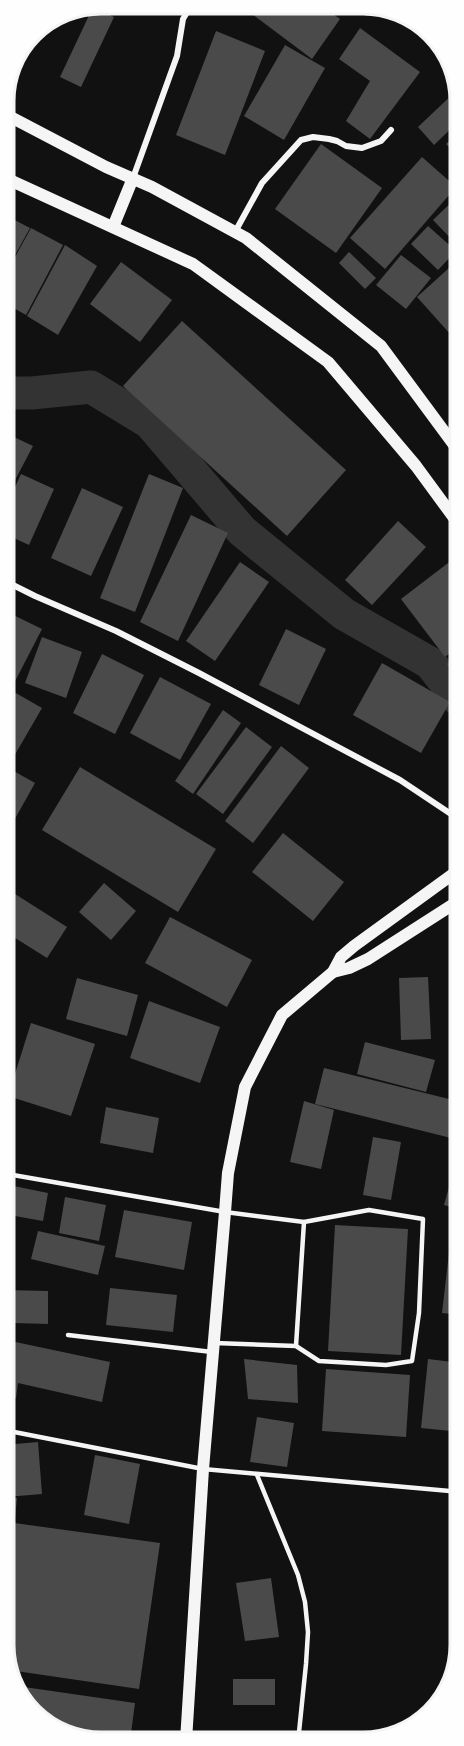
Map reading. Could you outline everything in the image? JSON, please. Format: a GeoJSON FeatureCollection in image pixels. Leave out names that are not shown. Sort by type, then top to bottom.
{"type":"FeatureCollection","features":[{"type":"Feature","properties":{"kind":"main road"},"geometry":{"type":"LineString","coordinates":[[14,119],[106,167],[152,187],[246,238],[381,346],[450,439]]}},
{"type":"Feature","properties":{"kind":"main road"},"geometry":{"type":"LineString","coordinates":[[113,227],[133,178]]}},
{"type":"Feature","properties":{"kind":"main road"},"geometry":{"type":"LineString","coordinates":[[14,182],[193,264],[328,362],[416,466],[450,512]]}},
{"type":"Feature","properties":{"kind":"main road"},"geometry":{"type":"LineString","coordinates":[[187,1732],[203,1469],[228,1173],[245,1087],[282,1015],[333,972],[341,957],[354,946],[450,876]]}},
{"type":"Feature","properties":{"kind":"main road"},"geometry":{"type":"LineString","coordinates":[[333,972],[349,968],[368,959],[450,906]]}},
{"type":"Feature","properties":{"kind":"street"},"geometry":{"type":"LineString","coordinates":[[133,178],[177,56],[183,19],[186,14]]}},
{"type":"Feature","properties":{"kind":"street"},"geometry":{"type":"LineString","coordinates":[[235,232],[262,183],[302,140],[313,137],[321,138],[337,141],[346,146],[362,148],[381,141],[391,130]]}},
{"type":"Feature","properties":{"kind":"street"},"geometry":{"type":"LineString","coordinates":[[14,586],[210,678],[400,780],[450,813]]}},
{"type":"Feature","properties":{"kind":"lane"},"geometry":{"type":"LineString","coordinates":[[14,1175],[225,1212],[304,1222],[369,1210],[423,1219],[419,1313],[411,1361],[386,1365],[319,1361],[296,1347],[213,1348],[68,1335]]}},
{"type":"Feature","properties":{"kind":"lane"},"geometry":{"type":"LineString","coordinates":[[296,1347],[304,1222]]}},
{"type":"Feature","properties":{"kind":"lane"},"geometry":{"type":"LineString","coordinates":[[14,1432],[203,1469],[450,1491]]}},
{"type":"Feature","properties":{"kind":"lane"},"geometry":{"type":"LineString","coordinates":[[256,1475],[298,1575],[305,1602],[308,1632],[299,1732]]}},
{"type":"Feature","properties":{"kind":"building"},"geometry":{"type":"Polygon","coordinates":[[[108,14],[114,17],[81,87],[60,77],[89,15],[108,14]]]}},
{"type":"Feature","properties":{"kind":"building"},"geometry":{"type":"Polygon","coordinates":[[[252,14],[333,14],[340,19],[312,59],[252,14]]]}},
{"type":"Feature","properties":{"kind":"building"},"geometry":{"type":"Polygon","coordinates":[[[360,28],[420,72],[370,139],[346,121],[370,81],[339,59],[360,28]]]}},
{"type":"Feature","properties":{"kind":"building"},"geometry":{"type":"Polygon","coordinates":[[[216,31],[265,51],[225,155],[176,135],[216,31]]]}},
{"type":"Feature","properties":{"kind":"building"},"geometry":{"type":"Polygon","coordinates":[[[285,45],[325,68],[284,140],[244,116],[285,45]]]}},
{"type":"Feature","properties":{"kind":"building"},"geometry":{"type":"Polygon","coordinates":[[[450,97],[450,130],[434,145],[418,127],[450,97]]]}},
{"type":"Feature","properties":{"kind":"building"},"geometry":{"type":"Polygon","coordinates":[[[321,144],[382,188],[336,253],[275,209],[321,144]]]}},
{"type":"Feature","properties":{"kind":"building"},"geometry":{"type":"Polygon","coordinates":[[[422,157],[450,182],[450,194],[385,269],[350,238],[422,157]]]}},
{"type":"Feature","properties":{"kind":"building"},"geometry":{"type":"Polygon","coordinates":[[[450,204],[450,238],[433,220],[450,204]]]}},
{"type":"Feature","properties":{"kind":"building"},"geometry":{"type":"Polygon","coordinates":[[[14,220],[30,228],[14,257],[14,220]]]}},
{"type":"Feature","properties":{"kind":"building"},"geometry":{"type":"Polygon","coordinates":[[[428,226],[450,246],[450,257],[438,270],[411,244],[428,226]]]}},
{"type":"Feature","properties":{"kind":"building"},"geometry":{"type":"Polygon","coordinates":[[[31,228],[63,245],[26,315],[14,308],[14,259],[31,228]]]}},
{"type":"Feature","properties":{"kind":"building"},"geometry":{"type":"Polygon","coordinates":[[[65,245],[97,266],[58,335],[27,316],[65,245]]]}},
{"type":"Feature","properties":{"kind":"building"},"geometry":{"type":"Polygon","coordinates":[[[349,252],[376,278],[365,289],[339,263],[349,252]]]}},
{"type":"Feature","properties":{"kind":"building"},"geometry":{"type":"Polygon","coordinates":[[[401,255],[431,278],[406,309],[376,285],[401,255]]]}},
{"type":"Feature","properties":{"kind":"building"},"geometry":{"type":"Polygon","coordinates":[[[121,262],[172,300],[140,342],[90,304],[121,262]]]}},
{"type":"Feature","properties":{"kind":"building"},"geometry":{"type":"Polygon","coordinates":[[[450,267],[450,334],[417,297],[450,267]]]}},
{"type":"Feature","properties":{"kind":"building"},"geometry":{"type":"Polygon","coordinates":[[[182,321],[346,470],[287,536],[123,386],[182,321]]]}},
{"type":"Feature","properties":{"kind":"building"},"geometry":{"type":"Polygon","coordinates":[[[14,437],[33,446],[14,482],[14,437]]]}},
{"type":"Feature","properties":{"kind":"building"},"geometry":{"type":"Polygon","coordinates":[[[21,474],[54,489],[29,545],[14,538],[14,490],[21,474]]]}},
{"type":"Feature","properties":{"kind":"building"},"geometry":{"type":"Polygon","coordinates":[[[149,474],[183,488],[135,612],[100,598],[149,474]]]}},
{"type":"Feature","properties":{"kind":"building"},"geometry":{"type":"Polygon","coordinates":[[[82,488],[123,507],[91,576],[51,558],[82,488]]]}},
{"type":"Feature","properties":{"kind":"building"},"geometry":{"type":"Polygon","coordinates":[[[191,515],[228,533],[178,641],[140,622],[191,515]]]}},
{"type":"Feature","properties":{"kind":"building"},"geometry":{"type":"Polygon","coordinates":[[[398,521],[426,547],[372,605],[345,580],[398,521]]]}},
{"type":"Feature","properties":{"kind":"building"},"geometry":{"type":"Polygon","coordinates":[[[240,562],[269,582],[215,661],[186,641],[240,562]]]}},
{"type":"Feature","properties":{"kind":"building"},"geometry":{"type":"Polygon","coordinates":[[[450,562],[450,653],[445,657],[401,599],[450,562]]]}},
{"type":"Feature","properties":{"kind":"building"},"geometry":{"type":"Polygon","coordinates":[[[14,615],[42,629],[14,683],[14,615]]]}},
{"type":"Feature","properties":{"kind":"building"},"geometry":{"type":"Polygon","coordinates":[[[286,629],[326,649],[299,705],[259,685],[286,629]]]}},
{"type":"Feature","properties":{"kind":"building"},"geometry":{"type":"Polygon","coordinates":[[[42,637],[82,652],[66,698],[25,683],[42,637]]]}},
{"type":"Feature","properties":{"kind":"building"},"geometry":{"type":"Polygon","coordinates":[[[102,654],[144,675],[115,734],[73,713],[102,654]]]}},
{"type":"Feature","properties":{"kind":"building"},"geometry":{"type":"Polygon","coordinates":[[[382,663],[450,702],[421,753],[353,715],[382,663]]]}},
{"type":"Feature","properties":{"kind":"building"},"geometry":{"type":"Polygon","coordinates":[[[160,677],[211,704],[180,760],[130,733],[160,677]]]}},
{"type":"Feature","properties":{"kind":"building"},"geometry":{"type":"Polygon","coordinates":[[[14,692],[42,708],[14,756],[14,692]]]}},
{"type":"Feature","properties":{"kind":"building"},"geometry":{"type":"Polygon","coordinates":[[[223,710],[241,723],[193,794],[175,781],[223,710]]]}},
{"type":"Feature","properties":{"kind":"building"},"geometry":{"type":"Polygon","coordinates":[[[246,727],[272,747],[223,814],[196,794],[246,727]]]}},
{"type":"Feature","properties":{"kind":"building"},"geometry":{"type":"Polygon","coordinates":[[[281,746],[309,768],[253,843],[225,821],[281,746]]]}},
{"type":"Feature","properties":{"kind":"building"},"geometry":{"type":"Polygon","coordinates":[[[80,767],[216,849],[178,912],[42,830],[80,767]]]}},
{"type":"Feature","properties":{"kind":"building"},"geometry":{"type":"Polygon","coordinates":[[[14,771],[35,783],[14,820],[14,771]]]}},
{"type":"Feature","properties":{"kind":"building"},"geometry":{"type":"Polygon","coordinates":[[[283,833],[344,882],[313,921],[252,872],[283,833]]]}},
{"type":"Feature","properties":{"kind":"building"},"geometry":{"type":"Polygon","coordinates":[[[104,883],[136,911],[111,940],[79,912],[104,883]]]}},
{"type":"Feature","properties":{"kind":"building"},"geometry":{"type":"Polygon","coordinates":[[[14,893],[67,927],[47,958],[14,937],[14,893]]]}},
{"type":"Feature","properties":{"kind":"building"},"geometry":{"type":"Polygon","coordinates":[[[170,917],[252,960],[227,1007],[145,963],[170,917]]]}},
{"type":"Feature","properties":{"kind":"building"},"geometry":{"type":"Polygon","coordinates":[[[428,977],[431,1039],[401,1040],[399,978],[428,977]]]}},
{"type":"Feature","properties":{"kind":"building"},"geometry":{"type":"Polygon","coordinates":[[[77,978],[138,995],[127,1036],[66,1019],[77,978]]]}},
{"type":"Feature","properties":{"kind":"building"},"geometry":{"type":"Polygon","coordinates":[[[149,1001],[220,1027],[200,1083],[130,1058],[149,1001]]]}},
{"type":"Feature","properties":{"kind":"building"},"geometry":{"type":"Polygon","coordinates":[[[31,1023],[95,1044],[71,1116],[14,1098],[14,1077],[31,1023]]]}},
{"type":"Feature","properties":{"kind":"building"},"geometry":{"type":"Polygon","coordinates":[[[365,1042],[435,1060],[426,1092],[357,1074],[365,1042]]]}},
{"type":"Feature","properties":{"kind":"building"},"geometry":{"type":"Polygon","coordinates":[[[324,1068],[450,1099],[450,1138],[315,1104],[324,1068]]]}},
{"type":"Feature","properties":{"kind":"building"},"geometry":{"type":"Polygon","coordinates":[[[304,1101],[334,1110],[321,1169],[290,1162],[304,1101]]]}},
{"type":"Feature","properties":{"kind":"building"},"geometry":{"type":"Polygon","coordinates":[[[106,1107],[159,1118],[153,1153],[100,1143],[106,1107]]]}},
{"type":"Feature","properties":{"kind":"building"},"geometry":{"type":"Polygon","coordinates":[[[373,1137],[401,1142],[391,1200],[363,1195],[373,1137]]]}},
{"type":"Feature","properties":{"kind":"building"},"geometry":{"type":"Polygon","coordinates":[[[450,1183],[450,1207],[444,1205],[450,1183]]]}},
{"type":"Feature","properties":{"kind":"building"},"geometry":{"type":"Polygon","coordinates":[[[14,1186],[48,1193],[43,1221],[15,1216],[14,1222],[14,1186]]]}},
{"type":"Feature","properties":{"kind":"building"},"geometry":{"type":"Polygon","coordinates":[[[65,1197],[106,1205],[99,1241],[59,1233],[65,1197]]]}},
{"type":"Feature","properties":{"kind":"building"},"geometry":{"type":"Polygon","coordinates":[[[124,1210],[192,1222],[184,1270],[115,1257],[124,1210]]]}},
{"type":"Feature","properties":{"kind":"building"},"geometry":{"type":"Polygon","coordinates":[[[335,1225],[408,1229],[401,1355],[328,1351],[335,1225]]]}},
{"type":"Feature","properties":{"kind":"building"},"geometry":{"type":"Polygon","coordinates":[[[38,1231],[105,1246],[98,1275],[31,1259],[38,1231]]]}},
{"type":"Feature","properties":{"kind":"building"},"geometry":{"type":"Polygon","coordinates":[[[450,1244],[450,1314],[442,1313],[450,1244]]]}},
{"type":"Feature","properties":{"kind":"building"},"geometry":{"type":"Polygon","coordinates":[[[110,1288],[177,1295],[173,1332],[106,1325],[110,1288]]]}},
{"type":"Feature","properties":{"kind":"building"},"geometry":{"type":"Polygon","coordinates":[[[14,1290],[48,1291],[48,1324],[14,1323],[14,1290]]]}},
{"type":"Feature","properties":{"kind":"building"},"geometry":{"type":"Polygon","coordinates":[[[14,1342],[110,1362],[102,1402],[18,1383],[16,1398],[14,1398],[14,1342]]]}},
{"type":"Feature","properties":{"kind":"building"},"geometry":{"type":"Polygon","coordinates":[[[244,1359],[297,1365],[298,1403],[248,1399],[244,1359]]]}},
{"type":"Feature","properties":{"kind":"building"},"geometry":{"type":"Polygon","coordinates":[[[428,1359],[450,1362],[450,1431],[421,1428],[428,1359]]]}},
{"type":"Feature","properties":{"kind":"building"},"geometry":{"type":"Polygon","coordinates":[[[326,1369],[410,1375],[406,1437],[322,1431],[326,1369]]]}},
{"type":"Feature","properties":{"kind":"building"},"geometry":{"type":"Polygon","coordinates":[[[257,1417],[294,1423],[287,1467],[250,1462],[257,1417]]]}},
{"type":"Feature","properties":{"kind":"building"},"geometry":{"type":"Polygon","coordinates":[[[38,1442],[42,1494],[14,1496],[14,1444],[38,1442]]]}},
{"type":"Feature","properties":{"kind":"building"},"geometry":{"type":"Polygon","coordinates":[[[95,1455],[140,1464],[129,1524],[84,1515],[95,1455]]]}},
{"type":"Feature","properties":{"kind":"building"},"geometry":{"type":"Polygon","coordinates":[[[14,1498],[17,1498],[14,1518],[14,1498]]]}},
{"type":"Feature","properties":{"kind":"building"},"geometry":{"type":"Polygon","coordinates":[[[14,1523],[160,1543],[139,1689],[17,1671],[14,1657],[14,1523]]]}},
{"type":"Feature","properties":{"kind":"building"},"geometry":{"type":"Polygon","coordinates":[[[271,1578],[279,1637],[245,1641],[236,1583],[271,1578]]]}},
{"type":"Feature","properties":{"kind":"building"},"geometry":{"type":"Polygon","coordinates":[[[233,1679],[275,1679],[275,1705],[233,1705],[233,1679]]]}},
{"type":"Feature","properties":{"kind":"building"},"geometry":{"type":"Polygon","coordinates":[[[24,1687],[135,1703],[131,1732],[84,1731],[67,1726],[43,1711],[24,1687]]]}},
{"type":"Feature","properties":{"kind":"waterway"},"geometry":{"type":"LineString","coordinates":[[14,393],[91,387],[150,423],[242,531],[344,614],[430,663],[450,688]]}}]}
